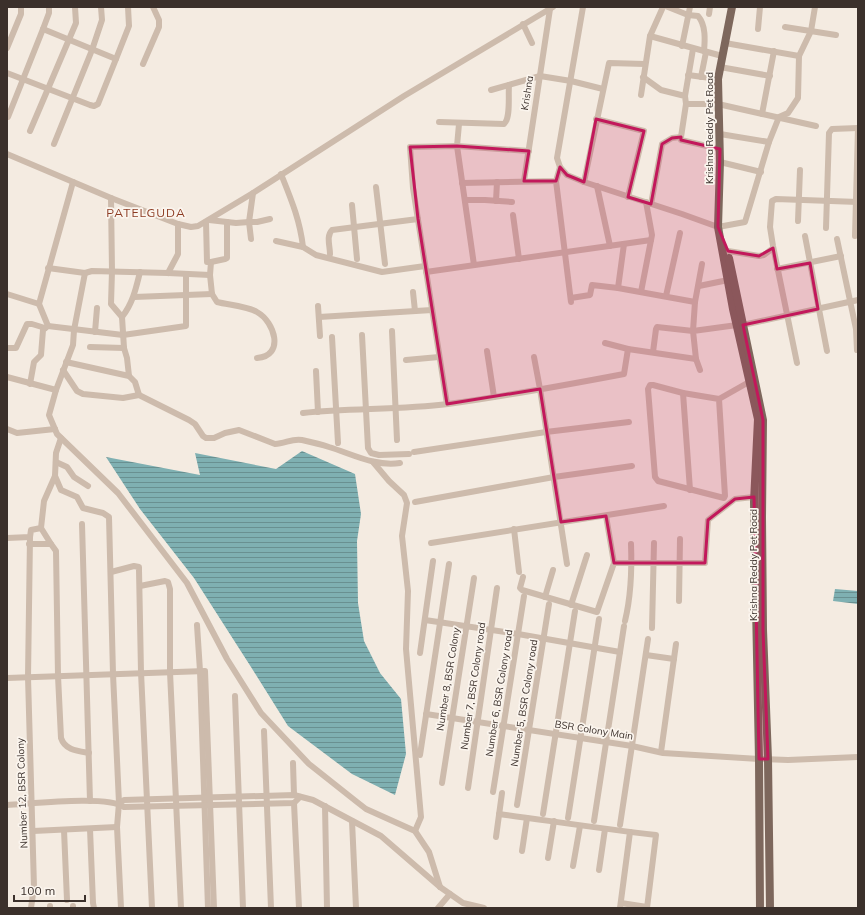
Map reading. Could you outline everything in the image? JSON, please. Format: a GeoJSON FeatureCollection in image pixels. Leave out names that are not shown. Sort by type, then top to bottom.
{"type":"FeatureCollection","features":[{"type":"Feature","properties":{"kind":"main road","name":"Krishna Reddy Pet Road"},"geometry":{"type":"LineString","coordinates":[[732,7],[718,79],[720,134],[718,227],[728,280],[763,420],[762,517],[764,759],[760,908]]}},
{"type":"Feature","properties":{"kind":"main road","name":"Krishna Reddy Pet Road"},"geometry":{"type":"LineString","coordinates":[[718,227],[726,242],[728,251],[749,382],[758,419],[754,497],[770,908]]}},
{"type":"Feature","properties":{"kind":"street"},"geometry":{"type":"LineString","coordinates":[[7,48],[21,14],[21,7]]}},
{"type":"Feature","properties":{"kind":"street"},"geometry":{"type":"LineString","coordinates":[[8,117],[43,30],[49,13],[49,7]]}},
{"type":"Feature","properties":{"kind":"street"},"geometry":{"type":"LineString","coordinates":[[30,131],[76,23],[75,7]]}},
{"type":"Feature","properties":{"kind":"street"},"geometry":{"type":"LineString","coordinates":[[54,144],[92,50],[102,20],[101,7]]}},
{"type":"Feature","properties":{"kind":"street"},"geometry":{"type":"LineString","coordinates":[[7,73],[72,99],[94,106],[98,104],[128,26],[128,7]]}},
{"type":"Feature","properties":{"kind":"street"},"geometry":{"type":"LineString","coordinates":[[143,64],[159,27],[159,20],[153,7]]}},
{"type":"Feature","properties":{"kind":"street"},"geometry":{"type":"LineString","coordinates":[[583,7],[557,158],[560,167],[567,175],[584,182],[718,227],[745,222],[779,117],[788,113],[798,98],[798,56],[811,31],[815,7]]}},
{"type":"Feature","properties":{"kind":"street"},"geometry":{"type":"LineString","coordinates":[[641,95],[650,36],[663,7]]}},
{"type":"Feature","properties":{"kind":"street"},"geometry":{"type":"LineString","coordinates":[[668,7],[688,15],[698,16],[702,20],[705,52],[701,77]]}},
{"type":"Feature","properties":{"kind":"street"},"geometry":{"type":"LineString","coordinates":[[682,46],[690,7]]}},
{"type":"Feature","properties":{"kind":"street"},"geometry":{"type":"LineString","coordinates":[[709,14],[710,7]]}},
{"type":"Feature","properties":{"kind":"street"},"geometry":{"type":"LineString","coordinates":[[758,29],[760,7]]}},
{"type":"Feature","properties":{"kind":"street"},"geometry":{"type":"LineString","coordinates":[[7,154],[111,198],[178,224],[191,227],[198,226],[253,193],[404,96],[552,8]]}},
{"type":"Feature","properties":{"kind":"street","name":"Krishna"},"geometry":{"type":"LineString","coordinates":[[524,181],[552,8]]}},
{"type":"Feature","properties":{"kind":"street"},"geometry":{"type":"LineString","coordinates":[[523,24],[532,43]]}},
{"type":"Feature","properties":{"kind":"street"},"geometry":{"type":"LineString","coordinates":[[785,27],[836,34]]}},
{"type":"Feature","properties":{"kind":"street"},"geometry":{"type":"LineString","coordinates":[[43,30],[116,59]]}},
{"type":"Feature","properties":{"kind":"street"},"geometry":{"type":"LineString","coordinates":[[650,36],[722,56]]}},
{"type":"Feature","properties":{"kind":"street"},"geometry":{"type":"LineString","coordinates":[[725,43],[798,56]]}},
{"type":"Feature","properties":{"kind":"street"},"geometry":{"type":"LineString","coordinates":[[693,49],[685,96],[686,104],[681,140],[720,149]]}},
{"type":"Feature","properties":{"kind":"street"},"geometry":{"type":"LineString","coordinates":[[762,114],[774,52]]}},
{"type":"Feature","properties":{"kind":"street"},"geometry":{"type":"LineString","coordinates":[[584,182],[596,119],[609,63],[646,64]]}},
{"type":"Feature","properties":{"kind":"street"},"geometry":{"type":"LineString","coordinates":[[720,67],[770,76]]}},
{"type":"Feature","properties":{"kind":"street"},"geometry":{"type":"LineString","coordinates":[[688,75],[718,79]]}},
{"type":"Feature","properties":{"kind":"street"},"geometry":{"type":"LineString","coordinates":[[491,90],[540,76],[571,81],[603,89]]}},
{"type":"Feature","properties":{"kind":"street"},"geometry":{"type":"LineString","coordinates":[[643,77],[661,90],[685,96]]}},
{"type":"Feature","properties":{"kind":"street"},"geometry":{"type":"LineString","coordinates":[[439,122],[459,124],[504,124],[507,122],[508,116],[509,85]]}},
{"type":"Feature","properties":{"kind":"street"},"geometry":{"type":"LineString","coordinates":[[686,104],[718,104],[816,126]]}},
{"type":"Feature","properties":{"kind":"street"},"geometry":{"type":"LineString","coordinates":[[596,119],[644,131],[628,197]]}},
{"type":"Feature","properties":{"kind":"street"},"geometry":{"type":"LineString","coordinates":[[459,124],[457,146],[474,265]]}},
{"type":"Feature","properties":{"kind":"street"},"geometry":{"type":"LineString","coordinates":[[826,228],[829,133],[830,130],[834,128],[858,128],[855,236]]}},
{"type":"Feature","properties":{"kind":"street"},"geometry":{"type":"LineString","coordinates":[[720,134],[770,142]]}},
{"type":"Feature","properties":{"kind":"street"},"geometry":{"type":"LineString","coordinates":[[641,292],[652,235],[649,203],[662,144],[672,138],[681,137]]}},
{"type":"Feature","properties":{"kind":"street"},"geometry":{"type":"LineString","coordinates":[[447,404],[413,188],[410,147],[457,146],[529,151]]}},
{"type":"Feature","properties":{"kind":"street"},"geometry":{"type":"LineString","coordinates":[[720,162],[761,172]]}},
{"type":"Feature","properties":{"kind":"street"},"geometry":{"type":"LineString","coordinates":[[560,167],[556,181],[571,300],[590,296],[592,286],[618,288],[695,302]]}},
{"type":"Feature","properties":{"kind":"street"},"geometry":{"type":"LineString","coordinates":[[798,221],[800,170]]}},
{"type":"Feature","properties":{"kind":"street"},"geometry":{"type":"LineString","coordinates":[[281,174],[298,216],[302,247]]}},
{"type":"Feature","properties":{"kind":"street"},"geometry":{"type":"LineString","coordinates":[[462,183],[556,181]]}},
{"type":"Feature","properties":{"kind":"street"},"geometry":{"type":"LineString","coordinates":[[47,327],[39,304],[73,182]]}},
{"type":"Feature","properties":{"kind":"street"},"geometry":{"type":"LineString","coordinates":[[496,201],[497,182]]}},
{"type":"Feature","properties":{"kind":"street"},"geometry":{"type":"LineString","coordinates":[[597,186],[610,246]]}},
{"type":"Feature","properties":{"kind":"street"},"geometry":{"type":"LineString","coordinates":[[376,187],[385,264]]}},
{"type":"Feature","properties":{"kind":"street"},"geometry":{"type":"LineString","coordinates":[[251,239],[249,222],[253,193]]}},
{"type":"Feature","properties":{"kind":"street"},"geometry":{"type":"LineString","coordinates":[[111,198],[111,304],[122,316],[124,348],[128,358],[129,376]]}},
{"type":"Feature","properties":{"kind":"street"},"geometry":{"type":"LineString","coordinates":[[797,363],[773,248],[770,226],[772,202],[776,199],[857,202]]}},
{"type":"Feature","properties":{"kind":"street"},"geometry":{"type":"LineString","coordinates":[[465,200],[512,202]]}},
{"type":"Feature","properties":{"kind":"street"},"geometry":{"type":"LineString","coordinates":[[352,205],[357,259]]}},
{"type":"Feature","properties":{"kind":"street"},"geometry":{"type":"LineString","coordinates":[[513,215],[519,259]]}},
{"type":"Feature","properties":{"kind":"street"},"geometry":{"type":"LineString","coordinates":[[208,221],[257,222],[270,219]]}},
{"type":"Feature","properties":{"kind":"street"},"geometry":{"type":"LineString","coordinates":[[330,254],[328,236],[329,232],[332,230],[418,219]]}},
{"type":"Feature","properties":{"kind":"street"},"geometry":{"type":"LineString","coordinates":[[208,221],[208,262],[211,262],[210,275],[212,294],[217,302],[257,312],[266,320],[273,331],[274,343],[272,351],[264,358],[257,358]]}},
{"type":"Feature","properties":{"kind":"street"},"geometry":{"type":"LineString","coordinates":[[211,262],[226,258],[227,222]]}},
{"type":"Feature","properties":{"kind":"street"},"geometry":{"type":"LineString","coordinates":[[168,273],[178,254],[178,224]]}},
{"type":"Feature","properties":{"kind":"street"},"geometry":{"type":"LineString","coordinates":[[666,296],[680,233]]}},
{"type":"Feature","properties":{"kind":"street"},"geometry":{"type":"LineString","coordinates":[[805,236],[827,352]]}},
{"type":"Feature","properties":{"kind":"street"},"geometry":{"type":"LineString","coordinates":[[837,239],[858,336],[857,350]]}},
{"type":"Feature","properties":{"kind":"street"},"geometry":{"type":"LineString","coordinates":[[276,241],[302,247],[316,255],[382,272],[474,265],[651,240]]}},
{"type":"Feature","properties":{"kind":"street"},"geometry":{"type":"LineString","coordinates":[[618,288],[624,244]]}},
{"type":"Feature","properties":{"kind":"street"},"geometry":{"type":"LineString","coordinates":[[728,251],[759,256],[773,248]]}},
{"type":"Feature","properties":{"kind":"street"},"geometry":{"type":"LineString","coordinates":[[777,269],[841,256]]}},
{"type":"Feature","properties":{"kind":"street"},"geometry":{"type":"LineString","coordinates":[[700,370],[696,359],[693,331],[695,302],[702,264]]}},
{"type":"Feature","properties":{"kind":"street"},"geometry":{"type":"LineString","coordinates":[[48,268],[85,274],[92,271],[112,271],[210,275]]}},
{"type":"Feature","properties":{"kind":"street"},"geometry":{"type":"LineString","coordinates":[[122,316],[128,310],[134,297],[140,272]]}},
{"type":"Feature","properties":{"kind":"street"},"geometry":{"type":"LineString","coordinates":[[85,274],[74,330],[73,345],[56,390],[49,414],[57,434],[118,493],[187,583],[227,660],[261,713],[309,764],[366,809],[415,831],[429,852],[440,887]]}},
{"type":"Feature","properties":{"kind":"street"},"geometry":{"type":"LineString","coordinates":[[7,348],[16,348],[27,324],[123,335],[186,326],[186,274]]}},
{"type":"Feature","properties":{"kind":"street"},"geometry":{"type":"LineString","coordinates":[[699,286],[728,280]]}},
{"type":"Feature","properties":{"kind":"street"},"geometry":{"type":"LineString","coordinates":[[413,292],[415,311]]}},
{"type":"Feature","properties":{"kind":"street"},"geometry":{"type":"LineString","coordinates":[[7,294],[39,304]]}},
{"type":"Feature","properties":{"kind":"street"},"geometry":{"type":"LineString","coordinates":[[134,297],[212,294]]}},
{"type":"Feature","properties":{"kind":"street"},"geometry":{"type":"LineString","coordinates":[[653,352],[657,327],[693,331],[740,325],[858,300]]}},
{"type":"Feature","properties":{"kind":"street"},"geometry":{"type":"LineString","coordinates":[[318,306],[320,336]]}},
{"type":"Feature","properties":{"kind":"street"},"geometry":{"type":"LineString","coordinates":[[95,332],[97,308]]}},
{"type":"Feature","properties":{"kind":"street"},"geometry":{"type":"LineString","coordinates":[[319,317],[432,310]]}},
{"type":"Feature","properties":{"kind":"street"},"geometry":{"type":"LineString","coordinates":[[30,384],[34,362],[41,355],[43,330],[47,327]]}},
{"type":"Feature","properties":{"kind":"street"},"geometry":{"type":"LineString","coordinates":[[392,331],[397,440]]}},
{"type":"Feature","properties":{"kind":"street"},"geometry":{"type":"LineString","coordinates":[[362,335],[368,448],[371,453],[379,456],[412,453],[546,432],[629,422]]}},
{"type":"Feature","properties":{"kind":"street"},"geometry":{"type":"LineString","coordinates":[[332,337],[338,443]]}},
{"type":"Feature","properties":{"kind":"street"},"geometry":{"type":"LineString","coordinates":[[605,344],[696,359]]}},
{"type":"Feature","properties":{"kind":"street"},"geometry":{"type":"LineString","coordinates":[[90,347],[124,348]]}},
{"type":"Feature","properties":{"kind":"street"},"geometry":{"type":"LineString","coordinates":[[303,413],[336,410],[396,409],[447,404],[624,374],[628,349]]}},
{"type":"Feature","properties":{"kind":"street"},"geometry":{"type":"LineString","coordinates":[[486,351],[494,397]]}},
{"type":"Feature","properties":{"kind":"street"},"geometry":{"type":"LineString","coordinates":[[406,360],[439,357]]}},
{"type":"Feature","properties":{"kind":"street"},"geometry":{"type":"LineString","coordinates":[[534,357],[567,564]]}},
{"type":"Feature","properties":{"kind":"street"},"geometry":{"type":"LineString","coordinates":[[66,362],[129,376],[135,382],[139,395]]}},
{"type":"Feature","properties":{"kind":"street"},"geometry":{"type":"LineString","coordinates":[[63,370],[77,391],[83,394],[122,398],[139,395],[189,420],[206,438],[214,438],[225,433],[239,430],[275,444],[291,440],[302,440],[328,446],[373,462],[394,464],[400,463]]}},
{"type":"Feature","properties":{"kind":"street"},"geometry":{"type":"LineString","coordinates":[[316,371],[318,412]]}},
{"type":"Feature","properties":{"kind":"street"},"geometry":{"type":"LineString","coordinates":[[7,378],[56,390]]}},
{"type":"Feature","properties":{"kind":"street"},"geometry":{"type":"LineString","coordinates":[[719,399],[724,498],[722,499],[658,481],[655,478],[648,388],[650,385],[683,393],[719,399],[749,382]]}},
{"type":"Feature","properties":{"kind":"street"},"geometry":{"type":"LineString","coordinates":[[683,393],[690,490]]}},
{"type":"Feature","properties":{"kind":"street"},"geometry":{"type":"LineString","coordinates":[[7,429],[17,433],[55,429]]}},
{"type":"Feature","properties":{"kind":"street"},"geometry":{"type":"LineString","coordinates":[[61,438],[58,445],[55,476],[44,501],[41,528],[56,551],[60,738],[66,747],[89,753]]}},
{"type":"Feature","properties":{"kind":"street"},"geometry":{"type":"LineString","coordinates":[[56,462],[67,467],[74,477],[88,486]]}},
{"type":"Feature","properties":{"kind":"street"},"geometry":{"type":"LineString","coordinates":[[373,462],[389,481],[404,495],[406,503],[402,536],[408,591],[406,649],[421,814],[420,822],[415,831]]}},
{"type":"Feature","properties":{"kind":"street"},"geometry":{"type":"LineString","coordinates":[[415,502],[554,477],[632,466]]}},
{"type":"Feature","properties":{"kind":"street"},"geometry":{"type":"LineString","coordinates":[[55,476],[61,490],[76,497],[83,508],[102,513],[109,517],[113,674],[119,803],[117,827],[121,908]]}},
{"type":"Feature","properties":{"kind":"street"},"geometry":{"type":"LineString","coordinates":[[614,563],[705,563],[708,520],[735,499],[754,497]]}},
{"type":"Feature","properties":{"kind":"street"},"geometry":{"type":"LineString","coordinates":[[432,543],[664,506]]}},
{"type":"Feature","properties":{"kind":"street"},"geometry":{"type":"LineString","coordinates":[[514,529],[521,574],[520,588],[522,590],[596,612],[599,611],[614,563],[606,516]]}},
{"type":"Feature","properties":{"kind":"street"},"geometry":{"type":"LineString","coordinates":[[82,524],[90,800]]}},
{"type":"Feature","properties":{"kind":"street"},"geometry":{"type":"LineString","coordinates":[[30,541],[31,530],[41,528]]}},
{"type":"Feature","properties":{"kind":"street"},"geometry":{"type":"LineString","coordinates":[[7,538],[51,544]]}},
{"type":"Feature","properties":{"kind":"street"},"geometry":{"type":"LineString","coordinates":[[680,538],[680,601]]}},
{"type":"Feature","properties":{"kind":"street","name":"Number 12, BSR Colony"},"geometry":{"type":"LineString","coordinates":[[30,541],[28,677],[33,804],[34,887],[31,908]]}},
{"type":"Feature","properties":{"kind":"street"},"geometry":{"type":"LineString","coordinates":[[652,628],[654,543]]}},
{"type":"Feature","properties":{"kind":"street"},"geometry":{"type":"LineString","coordinates":[[594,821],[624,624],[629,604],[632,563],[631,544]]}},
{"type":"Feature","properties":{"kind":"street"},"geometry":{"type":"LineString","coordinates":[[571,605],[587,555]]}},
{"type":"Feature","properties":{"kind":"street"},"geometry":{"type":"LineString","coordinates":[[420,653],[433,561]]}},
{"type":"Feature","properties":{"kind":"street"},"geometry":{"type":"LineString","coordinates":[[420,755],[449,564]]}},
{"type":"Feature","properties":{"kind":"street"},"geometry":{"type":"LineString","coordinates":[[111,572],[137,566],[139,570],[141,672],[152,908]]}},
{"type":"Feature","properties":{"kind":"street"},"geometry":{"type":"LineString","coordinates":[[546,597],[553,570]]}},
{"type":"Feature","properties":{"kind":"street","name":"Number 8, BSR Colony"},"geometry":{"type":"LineString","coordinates":[[442,783],[474,578]]}},
{"type":"Feature","properties":{"kind":"street"},"geometry":{"type":"LineString","coordinates":[[140,586],[161,580],[168,582],[169,584],[170,672],[181,908]]}},
{"type":"Feature","properties":{"kind":"street","name":"Number 7, BSR Colony road"},"geometry":{"type":"LineString","coordinates":[[468,788],[497,588]]}},
{"type":"Feature","properties":{"kind":"street","name":"Number 6, BSR Colony road"},"geometry":{"type":"LineString","coordinates":[[493,792],[524,596]]}},
{"type":"Feature","properties":{"kind":"street","name":"Number 5, BSR Colony road"},"geometry":{"type":"LineString","coordinates":[[517,806],[549,604]]}},
{"type":"Feature","properties":{"kind":"street"},"geometry":{"type":"LineString","coordinates":[[542,814],[575,611]]}},
{"type":"Feature","properties":{"kind":"street"},"geometry":{"type":"LineString","coordinates":[[568,818],[599,619]]}},
{"type":"Feature","properties":{"kind":"street"},"geometry":{"type":"LineString","coordinates":[[425,620],[570,642],[620,652]]}},
{"type":"Feature","properties":{"kind":"street"},"geometry":{"type":"LineString","coordinates":[[197,625],[214,908]]}},
{"type":"Feature","properties":{"kind":"street"},"geometry":{"type":"LineString","coordinates":[[620,824],[648,639]]}},
{"type":"Feature","properties":{"kind":"street"},"geometry":{"type":"LineString","coordinates":[[661,752],[676,644]]}},
{"type":"Feature","properties":{"kind":"street"},"geometry":{"type":"LineString","coordinates":[[646,655],[674,659]]}},
{"type":"Feature","properties":{"kind":"street"},"geometry":{"type":"LineString","coordinates":[[7,678],[200,671]]}},
{"type":"Feature","properties":{"kind":"street"},"geometry":{"type":"LineString","coordinates":[[235,696],[243,908]]}},
{"type":"Feature","properties":{"kind":"street","name":"BSR Colony Main"},"geometry":{"type":"LineString","coordinates":[[426,714],[632,746],[664,753],[788,760],[858,757]]}},
{"type":"Feature","properties":{"kind":"street"},"geometry":{"type":"LineString","coordinates":[[264,731],[271,908]]}},
{"type":"Feature","properties":{"kind":"street"},"geometry":{"type":"LineString","coordinates":[[293,762],[297,796],[294,803],[299,908]]}},
{"type":"Feature","properties":{"kind":"street"},"geometry":{"type":"LineString","coordinates":[[496,837],[502,793]]}},
{"type":"Feature","properties":{"kind":"street"},"geometry":{"type":"LineString","coordinates":[[266,800],[297,796],[313,800],[381,836],[440,887],[463,903],[484,908]]}},
{"type":"Feature","properties":{"kind":"street"},"geometry":{"type":"LineString","coordinates":[[7,805],[90,800],[119,803],[124,800],[147,803],[266,800],[294,803]]}},
{"type":"Feature","properties":{"kind":"street"},"geometry":{"type":"LineString","coordinates":[[207,801],[208,908]]}},
{"type":"Feature","properties":{"kind":"street"},"geometry":{"type":"LineString","coordinates":[[325,806],[327,908]]}},
{"type":"Feature","properties":{"kind":"street"},"geometry":{"type":"LineString","coordinates":[[499,814],[656,835],[647,908],[621,906],[630,832]]}},
{"type":"Feature","properties":{"kind":"street"},"geometry":{"type":"LineString","coordinates":[[522,851],[527,818]]}},
{"type":"Feature","properties":{"kind":"street"},"geometry":{"type":"LineString","coordinates":[[352,821],[356,908]]}},
{"type":"Feature","properties":{"kind":"street"},"geometry":{"type":"LineString","coordinates":[[548,858],[554,821]]}},
{"type":"Feature","properties":{"kind":"street"},"geometry":{"type":"LineString","coordinates":[[573,866],[580,826]]}},
{"type":"Feature","properties":{"kind":"street"},"geometry":{"type":"LineString","coordinates":[[33,831],[117,827]]}},
{"type":"Feature","properties":{"kind":"street"},"geometry":{"type":"LineString","coordinates":[[90,829],[94,908]]}},
{"type":"Feature","properties":{"kind":"street"},"geometry":{"type":"LineString","coordinates":[[599,870],[605,829]]}},
{"type":"Feature","properties":{"kind":"street"},"geometry":{"type":"LineString","coordinates":[[64,830],[67,900]]}},
{"type":"Feature","properties":{"kind":"street"},"geometry":{"type":"LineString","coordinates":[[438,908],[450,894]]}},
{"type":"Feature","properties":{"kind":"highlighted area"},"geometry":{"type":"Polygon","coordinates":[[[596,119],[644,131],[628,197],[651,204],[662,144],[672,138],[681,137],[681,140],[720,149],[718,227],[728,251],[759,256],[773,248],[777,269],[810,263],[818,309],[743,325],[763,420],[763,630],[768,759],[759,759],[754,497],[735,499],[708,520],[705,563],[614,563],[606,516],[561,522],[540,389],[447,404],[418,219],[410,147],[457,146],[529,151],[524,181],[556,181],[560,167],[567,175],[584,182],[596,119]]]}},
{"type":"Feature","properties":{"kind":"water"},"geometry":{"type":"Polygon","coordinates":[[[302,451],[355,474],[361,514],[357,541],[358,603],[364,641],[380,673],[401,699],[406,754],[395,795],[352,774],[288,726],[194,578],[140,509],[106,457],[200,475],[195,453],[276,469],[302,451]]]}},
{"type":"Feature","properties":{"kind":"water"},"geometry":{"type":"Polygon","coordinates":[[[835,589],[858,591],[858,604],[833,601],[835,589]]]}},
{"type":"Feature","properties":{"kind":"district","name":"PATELGUDA"},"geometry":{"type":"Point","coordinates":[146,212]}}]}
